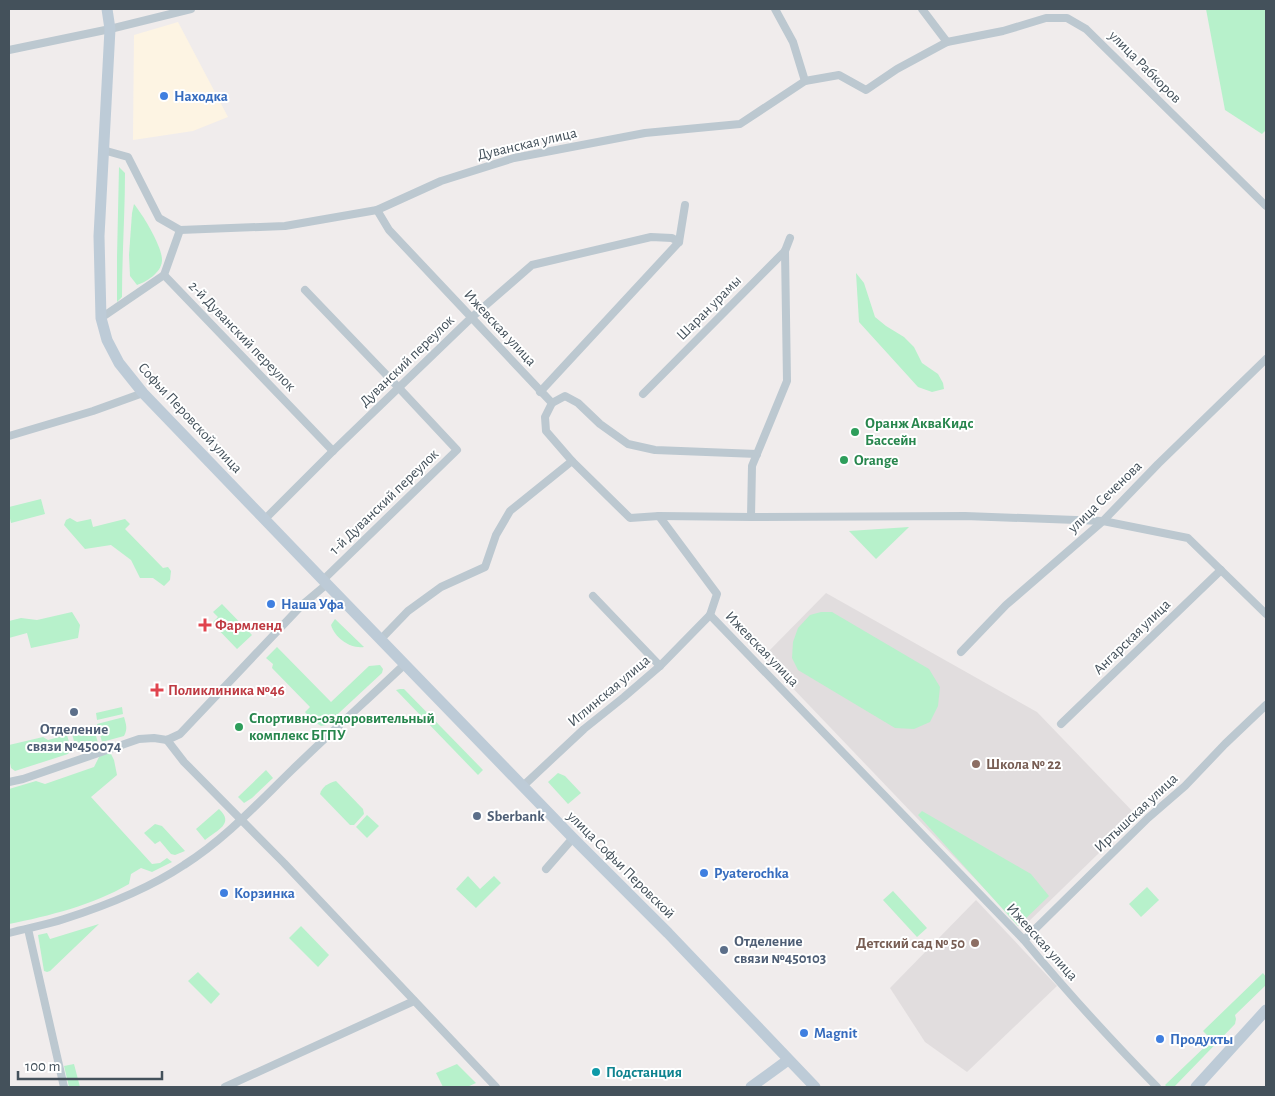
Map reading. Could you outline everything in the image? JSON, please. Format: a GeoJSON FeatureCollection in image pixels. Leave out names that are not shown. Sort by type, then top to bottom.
{"type":"FeatureCollection","features":[{"type":"Feature","properties":{"kind":"main road","name":"Софьи Перовской улица"},"geometry":{"type":"LineString","coordinates":[[108,9],[110,29],[99,236],[101,318],[107,340],[119,362],[143,394],[405,664]]}},
{"type":"Feature","properties":{"kind":"main road","name":"улица Софьи Перовской"},"geometry":{"type":"LineString","coordinates":[[405,664],[573,838],[668,933],[815,1087]]}},
{"type":"Feature","properties":{"kind":"main road"},"geometry":{"type":"LineString","coordinates":[[1196,1087],[1266,1010]]}},
{"type":"Feature","properties":{"kind":"main road"},"geometry":{"type":"LineString","coordinates":[[750,1087],[788,1060]]}},
{"type":"Feature","properties":{"kind":"street"},"geometry":{"type":"LineString","coordinates":[[9,50],[110,29],[191,9]]}},
{"type":"Feature","properties":{"kind":"street"},"geometry":{"type":"LineString","coordinates":[[775,9],[793,42],[805,81]]}},
{"type":"Feature","properties":{"kind":"street"},"geometry":{"type":"LineString","coordinates":[[922,9],[947,42]]}},
{"type":"Feature","properties":{"kind":"street","name":"улица Рабкоров"},"geometry":{"type":"LineString","coordinates":[[947,42],[1003,31],[1046,18],[1067,18],[1086,29],[1266,206]]}},
{"type":"Feature","properties":{"kind":"street","name":"Дуванская улица"},"geometry":{"type":"LineString","coordinates":[[180,230],[285,226],[377,210],[441,181],[514,158],[644,133],[740,124],[805,81],[839,75],[866,90],[897,69],[947,42]]}},
{"type":"Feature","properties":{"kind":"street"},"geometry":{"type":"LineString","coordinates":[[101,318],[164,275],[180,230],[159,218],[128,157],[103,150]]}},
{"type":"Feature","properties":{"kind":"street"},"geometry":{"type":"LineString","coordinates":[[540,392],[679,242],[685,205]]}},
{"type":"Feature","properties":{"kind":"street","name":"Ижевская улица"},"geometry":{"type":"LineString","coordinates":[[377,210],[389,230],[540,392],[552,402]]}},
{"type":"Feature","properties":{"kind":"street","name":"Дуванский переулок"},"geometry":{"type":"LineString","coordinates":[[265,520],[472,318],[532,265],[651,237],[672,238],[679,242]]}},
{"type":"Feature","properties":{"kind":"street","name":"Шаран урамы"},"geometry":{"type":"LineString","coordinates":[[642,394],[785,251],[790,238]]}},
{"type":"Feature","properties":{"kind":"street"},"geometry":{"type":"LineString","coordinates":[[752,517],[752,466],[787,381],[785,251]]}},
{"type":"Feature","properties":{"kind":"street","name":"2-й Дуванский переулок"},"geometry":{"type":"LineString","coordinates":[[164,275],[334,451]]}},
{"type":"Feature","properties":{"kind":"street","name":"1-й Дуванский переулок"},"geometry":{"type":"LineString","coordinates":[[305,290],[457,450],[325,582]]}},
{"type":"Feature","properties":{"kind":"street","name":"улица Сеченова"},"geometry":{"type":"LineString","coordinates":[[961,652],[1006,605],[1103,522],[1158,464],[1266,359]]}},
{"type":"Feature","properties":{"kind":"street"},"geometry":{"type":"LineString","coordinates":[[9,436],[143,394]]}},
{"type":"Feature","properties":{"kind":"street"},"geometry":{"type":"LineString","coordinates":[[756,454],[655,450],[628,444],[600,424],[578,403],[565,396],[552,402],[545,417],[546,431],[572,461],[630,518],[659,516],[965,516],[1103,522],[1188,538],[1266,614]]}},
{"type":"Feature","properties":{"kind":"street"},"geometry":{"type":"LineString","coordinates":[[381,639],[408,612],[441,586],[485,567],[496,535],[510,511],[572,461]]}},
{"type":"Feature","properties":{"kind":"street","name":"Ижевская улица"},"geometry":{"type":"LineString","coordinates":[[659,516],[717,594],[710,615],[1024,940],[1087,1013],[1157,1087]]}},
{"type":"Feature","properties":{"kind":"street","name":"Ангарская улица"},"geometry":{"type":"LineString","coordinates":[[1062,724],[1221,570]]}},
{"type":"Feature","properties":{"kind":"street"},"geometry":{"type":"LineString","coordinates":[[9,782],[23,779],[139,739],[154,738],[168,740],[180,734],[325,582]]}},
{"type":"Feature","properties":{"kind":"street"},"geometry":{"type":"LineString","coordinates":[[593,596],[660,666]]}},
{"type":"Feature","properties":{"kind":"street","name":"Иглинская улица"},"geometry":{"type":"LineString","coordinates":[[523,786],[584,729],[660,666],[710,615]]}},
{"type":"Feature","properties":{"kind":"street"},"geometry":{"type":"LineString","coordinates":[[9,933],[64,919],[137,891],[184,866],[214,845],[242,820],[316,747],[405,664]]}},
{"type":"Feature","properties":{"kind":"street","name":"Иртышская улица"},"geometry":{"type":"LineString","coordinates":[[1024,940],[1148,818],[1185,786],[1266,705]]}},
{"type":"Feature","properties":{"kind":"street"},"geometry":{"type":"LineString","coordinates":[[168,740],[184,762],[242,820],[496,1087]]}},
{"type":"Feature","properties":{"kind":"street"},"geometry":{"type":"LineString","coordinates":[[546,869],[573,838]]}},
{"type":"Feature","properties":{"kind":"street"},"geometry":{"type":"LineString","coordinates":[[28,929],[64,1087]]}},
{"type":"Feature","properties":{"kind":"street"},"geometry":{"type":"LineString","coordinates":[[225,1087],[414,1001]]}},
{"type":"Feature","properties":{"kind":"shaded area"},"geometry":{"type":"Polygon","coordinates":[[[178,22],[228,117],[193,131],[133,140],[134,35],[178,22]]]}},
{"type":"Feature","properties":{"kind":"shaded area","name":"Школа № 22"},"geometry":{"type":"Polygon","coordinates":[[[826,593],[1037,712],[1137,816],[1022,928],[763,657],[826,593]]]}},
{"type":"Feature","properties":{"kind":"shaded area","name":"Детский сад № 50"},"geometry":{"type":"Polygon","coordinates":[[[976,900],[1057,986],[967,1072],[925,1042],[890,988],[976,900]]]}},
{"type":"Feature","properties":{"kind":"green space"},"geometry":{"type":"Polygon","coordinates":[[[1206,9],[1266,9],[1266,130],[1262,134],[1225,110],[1206,9]]]}},
{"type":"Feature","properties":{"kind":"green space"},"geometry":{"type":"Polygon","coordinates":[[[119,167],[125,173],[125,188],[122,297],[117,302],[117,257],[119,167]]]}},
{"type":"Feature","properties":{"kind":"green space"},"geometry":{"type":"Polygon","coordinates":[[[134,204],[156,240],[162,261],[156,273],[145,282],[137,285],[130,276],[129,255],[134,204]]]}},
{"type":"Feature","properties":{"kind":"green space"},"geometry":{"type":"Polygon","coordinates":[[[856,273],[864,283],[875,317],[904,337],[914,347],[922,363],[938,374],[944,389],[932,392],[918,387],[859,322],[856,273]]]}},
{"type":"Feature","properties":{"kind":"green space"},"geometry":{"type":"Polygon","coordinates":[[[41,499],[45,514],[11,523],[9,507],[41,499]]]}},
{"type":"Feature","properties":{"kind":"green space"},"geometry":{"type":"Polygon","coordinates":[[[70,518],[77,522],[91,519],[93,527],[125,519],[130,524],[125,529],[163,568],[168,567],[171,571],[170,580],[164,586],[153,578],[140,578],[131,560],[111,545],[85,549],[64,525],[66,520],[70,518]]]}},
{"type":"Feature","properties":{"kind":"green space"},"geometry":{"type":"Polygon","coordinates":[[[909,527],[876,559],[849,531],[909,527]]]}},
{"type":"Feature","properties":{"kind":"green space"},"geometry":{"type":"Polygon","coordinates":[[[222,604],[252,635],[237,649],[212,623],[218,617],[213,612],[222,604]]]}},
{"type":"Feature","properties":{"kind":"green space"},"geometry":{"type":"Polygon","coordinates":[[[72,612],[80,625],[78,638],[31,648],[27,633],[9,638],[9,621],[21,618],[37,620],[72,612]]]}},
{"type":"Feature","properties":{"kind":"green space"},"geometry":{"type":"Polygon","coordinates":[[[832,612],[929,669],[940,687],[938,706],[930,722],[914,729],[895,728],[798,670],[792,658],[793,642],[798,628],[810,615],[832,612]]]}},
{"type":"Feature","properties":{"kind":"green space"},"geometry":{"type":"Polygon","coordinates":[[[335,619],[364,647],[344,642],[331,625],[335,619]]]}},
{"type":"Feature","properties":{"kind":"green space"},"geometry":{"type":"Polygon","coordinates":[[[277,647],[331,702],[369,666],[380,665],[383,669],[382,673],[326,725],[321,726],[305,712],[310,707],[272,668],[273,664],[266,658],[277,647]]]}},
{"type":"Feature","properties":{"kind":"green space"},"geometry":{"type":"Polygon","coordinates":[[[404,689],[483,770],[478,775],[396,690],[404,689]]]}},
{"type":"Feature","properties":{"kind":"green space"},"geometry":{"type":"Polygon","coordinates":[[[122,707],[123,714],[97,720],[96,713],[122,707]]]}},
{"type":"Feature","properties":{"kind":"green space"},"geometry":{"type":"Polygon","coordinates":[[[124,717],[126,729],[124,736],[102,742],[97,724],[124,717]]]}},
{"type":"Feature","properties":{"kind":"green space"},"geometry":{"type":"Polygon","coordinates":[[[93,725],[98,743],[76,749],[71,730],[93,725]]]}},
{"type":"Feature","properties":{"kind":"green space"},"geometry":{"type":"Polygon","coordinates":[[[67,735],[71,749],[68,754],[15,771],[11,768],[9,745],[43,737],[48,740],[67,735]]]}},
{"type":"Feature","properties":{"kind":"green space"},"geometry":{"type":"Polygon","coordinates":[[[110,752],[117,775],[91,797],[152,864],[160,863],[167,858],[172,862],[152,872],[141,868],[131,874],[129,884],[86,904],[9,924],[9,789],[36,781],[45,784],[94,767],[100,755],[110,752]]]}},
{"type":"Feature","properties":{"kind":"green space"},"geometry":{"type":"Polygon","coordinates":[[[266,770],[273,778],[244,803],[238,797],[266,770]]]}},
{"type":"Feature","properties":{"kind":"green space"},"geometry":{"type":"Polygon","coordinates":[[[558,773],[565,776],[581,793],[568,804],[548,782],[558,773]]]}},
{"type":"Feature","properties":{"kind":"green space"},"geometry":{"type":"Polygon","coordinates":[[[336,781],[363,809],[364,814],[354,825],[350,825],[320,794],[324,787],[336,781]]]}},
{"type":"Feature","properties":{"kind":"green space"},"geometry":{"type":"Polygon","coordinates":[[[219,809],[223,814],[225,823],[205,840],[196,829],[219,809]]]}},
{"type":"Feature","properties":{"kind":"green space"},"geometry":{"type":"Polygon","coordinates":[[[922,811],[1031,874],[1049,896],[1018,926],[918,815],[922,811]]]}},
{"type":"Feature","properties":{"kind":"green space"},"geometry":{"type":"Polygon","coordinates":[[[367,815],[379,826],[367,838],[356,827],[367,815]]]}},
{"type":"Feature","properties":{"kind":"green space"},"geometry":{"type":"Polygon","coordinates":[[[155,824],[162,826],[185,851],[175,855],[171,854],[160,841],[155,844],[144,833],[155,824]]]}},
{"type":"Feature","properties":{"kind":"green space"},"geometry":{"type":"Polygon","coordinates":[[[468,876],[480,889],[494,876],[501,883],[476,908],[456,889],[468,876]]]}},
{"type":"Feature","properties":{"kind":"green space"},"geometry":{"type":"Polygon","coordinates":[[[1147,887],[1159,900],[1141,917],[1129,904],[1147,887]]]}},
{"type":"Feature","properties":{"kind":"green space"},"geometry":{"type":"Polygon","coordinates":[[[893,891],[927,928],[917,937],[883,900],[893,891]]]}},
{"type":"Feature","properties":{"kind":"green space"},"geometry":{"type":"Polygon","coordinates":[[[99,924],[50,971],[44,971],[38,935],[47,933],[50,939],[99,924]]]}},
{"type":"Feature","properties":{"kind":"green space"},"geometry":{"type":"Polygon","coordinates":[[[301,926],[329,955],[318,967],[289,938],[301,926]]]}},
{"type":"Feature","properties":{"kind":"green space"},"geometry":{"type":"Polygon","coordinates":[[[198,972],[220,994],[211,1004],[188,981],[198,972]]]}},
{"type":"Feature","properties":{"kind":"green space"},"geometry":{"type":"Polygon","coordinates":[[[1263,973],[1266,977],[1266,985],[1235,1015],[1235,1024],[1174,1087],[1167,1087],[1165,1085],[1212,1040],[1203,1031],[1263,973]]]}},
{"type":"Feature","properties":{"kind":"green space"},"geometry":{"type":"Polygon","coordinates":[[[74,1064],[80,1087],[69,1087],[64,1066],[74,1064]]]}},
{"type":"Feature","properties":{"kind":"green space"},"geometry":{"type":"Polygon","coordinates":[[[457,1064],[476,1083],[467,1087],[443,1087],[436,1073],[457,1064]]]}},
{"type":"Feature","properties":{"kind":"place","name":"Находка"},"geometry":{"type":"Point","coordinates":[164,96]}},
{"type":"Feature","properties":{"kind":"place","name":"Оранж АкваКидс Бассейн"},"geometry":{"type":"Point","coordinates":[855,432]}},
{"type":"Feature","properties":{"kind":"place","name":"Orange"},"geometry":{"type":"Point","coordinates":[844,460]}},
{"type":"Feature","properties":{"kind":"place","name":"Наша Уфа"},"geometry":{"type":"Point","coordinates":[271,604]}},
{"type":"Feature","properties":{"kind":"place","name":"Фармленд"},"geometry":{"type":"Point","coordinates":[205,625]}},
{"type":"Feature","properties":{"kind":"place","name":"Поликлиника №46"},"geometry":{"type":"Point","coordinates":[157,690]}},
{"type":"Feature","properties":{"kind":"place","name":"Отделение связи №450074"},"geometry":{"type":"Point","coordinates":[74,712]}},
{"type":"Feature","properties":{"kind":"place","name":"Спортивно-оздоровительный комплекс БГПУ"},"geometry":{"type":"Point","coordinates":[239,727]}},
{"type":"Feature","properties":{"kind":"place","name":"Школа № 22"},"geometry":{"type":"Point","coordinates":[976,764]}},
{"type":"Feature","properties":{"kind":"place","name":"Sberbank"},"geometry":{"type":"Point","coordinates":[477,816]}},
{"type":"Feature","properties":{"kind":"place","name":"Pyaterochka"},"geometry":{"type":"Point","coordinates":[704,873]}},
{"type":"Feature","properties":{"kind":"place","name":"Корзинка"},"geometry":{"type":"Point","coordinates":[224,893]}},
{"type":"Feature","properties":{"kind":"place","name":"Детский сад № 50"},"geometry":{"type":"Point","coordinates":[975,943]}},
{"type":"Feature","properties":{"kind":"place","name":"Отделение связи №450103"},"geometry":{"type":"Point","coordinates":[724,950]}},
{"type":"Feature","properties":{"kind":"place","name":"Magnit"},"geometry":{"type":"Point","coordinates":[804,1033]}},
{"type":"Feature","properties":{"kind":"place","name":"Продукты"},"geometry":{"type":"Point","coordinates":[1160,1039]}},
{"type":"Feature","properties":{"kind":"place","name":"Подстанция"},"geometry":{"type":"Point","coordinates":[596,1072]}}]}
